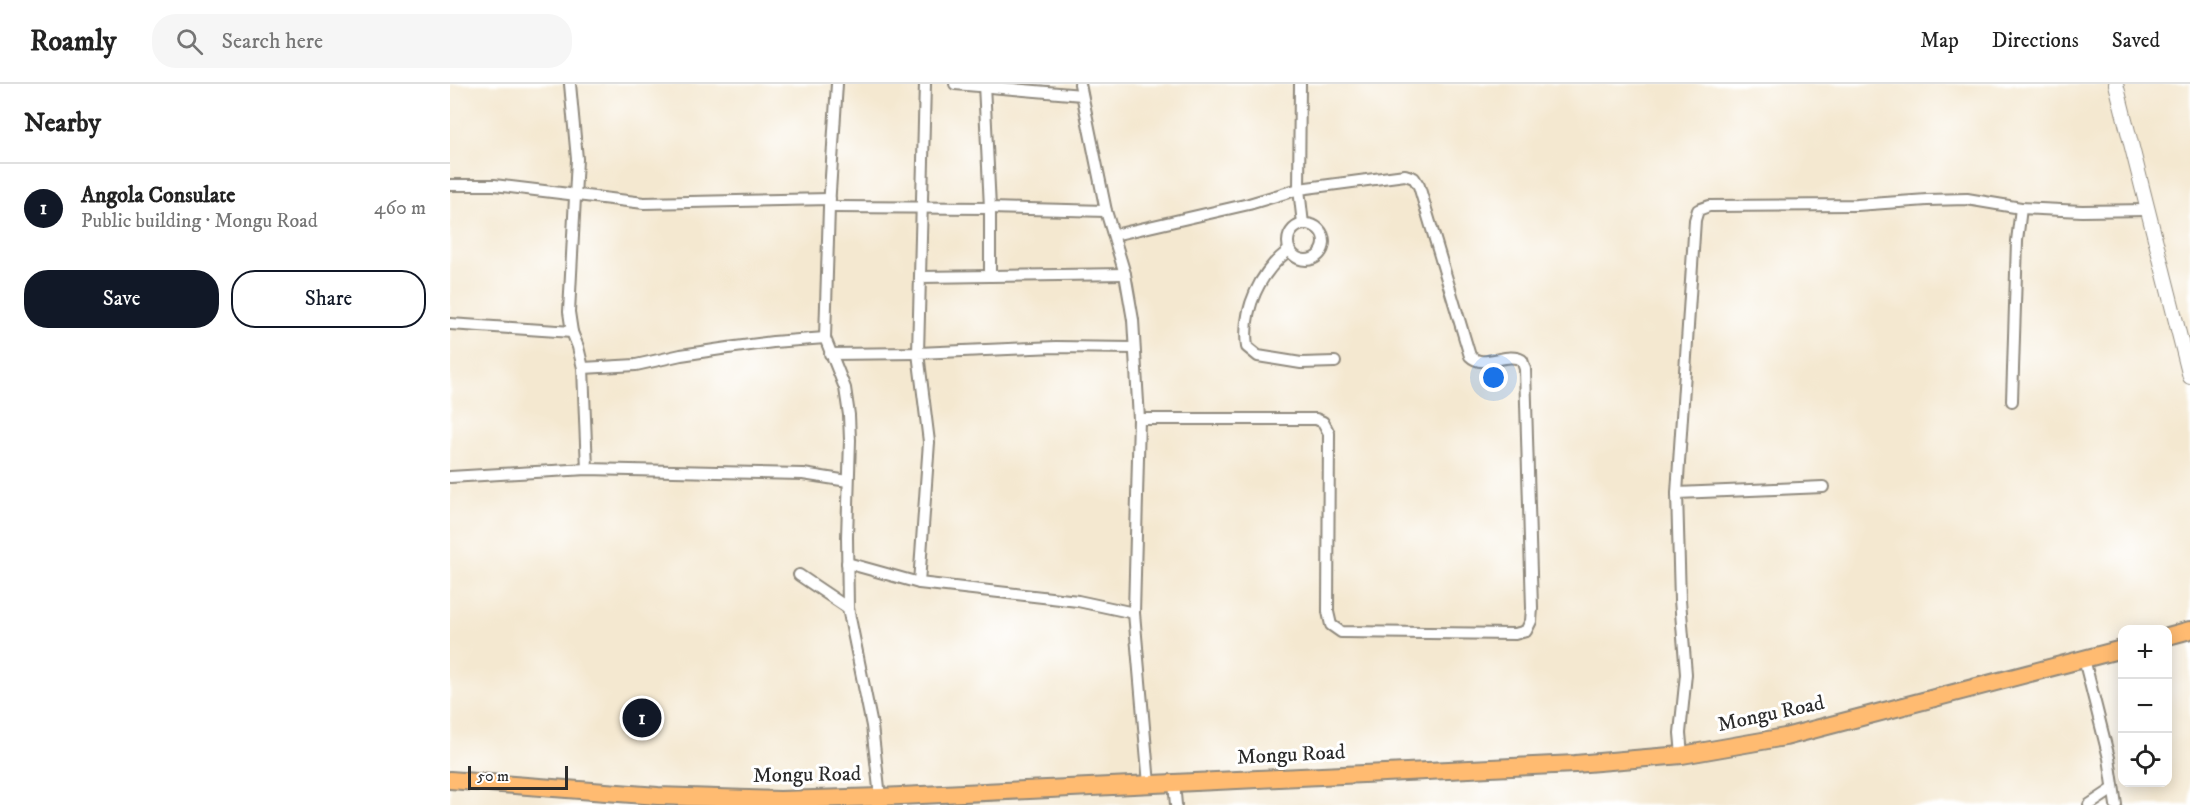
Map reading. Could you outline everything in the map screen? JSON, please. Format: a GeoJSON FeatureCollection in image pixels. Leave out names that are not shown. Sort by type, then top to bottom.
{"type":"FeatureCollection","features":[{"type":"Feature","properties":{"kind":"main road"},"geometry":{"type":"LineString","coordinates":[[2172,635],[2190,630]]}},
{"type":"Feature","properties":{"kind":"main road","name":"Mongu Road"},"geometry":{"type":"LineString","coordinates":[[450,780],[658,800],[880,797],[915,800],[1149,784],[1575,764],[1682,754],[1785,737],[2118,650]]}},
{"type":"Feature","properties":{"kind":"street"},"geometry":{"type":"LineString","coordinates":[[570,84],[577,159],[569,312],[572,332],[583,368],[587,469]]}},
{"type":"Feature","properties":{"kind":"street"},"geometry":{"type":"LineString","coordinates":[[837,84],[825,339],[845,388],[849,415],[848,608],[872,726],[880,797]]}},
{"type":"Feature","properties":{"kind":"street"},"geometry":{"type":"LineString","coordinates":[[919,583],[929,442],[918,353],[925,84]]}},
{"type":"Feature","properties":{"kind":"street"},"geometry":{"type":"LineString","coordinates":[[955,84],[1081,90],[1106,211],[1125,274],[1133,320],[1139,420],[1134,613],[1149,784]]}},
{"type":"Feature","properties":{"kind":"street"},"geometry":{"type":"LineString","coordinates":[[1300,84],[1299,189],[1303,224]]}},
{"type":"Feature","properties":{"kind":"street"},"geometry":{"type":"LineString","coordinates":[[2116,84],[2190,377]]}},
{"type":"Feature","properties":{"kind":"street"},"geometry":{"type":"LineString","coordinates":[[984,85],[990,208],[990,276]]}},
{"type":"Feature","properties":{"kind":"street"},"geometry":{"type":"LineString","coordinates":[[1114,235],[1249,204],[1299,189],[1405,175],[1414,178],[1419,186],[1470,356],[1475,361],[1481,362],[1516,357],[1522,360],[1526,369],[1532,608],[1531,621],[1526,631],[1515,634],[1341,632],[1331,625],[1328,612],[1329,433],[1323,422],[1316,419],[1139,420]]}},
{"type":"Feature","properties":{"kind":"street"},"geometry":{"type":"LineString","coordinates":[[450,185],[494,185],[644,203],[830,203],[921,208],[1106,211]]}},
{"type":"Feature","properties":{"kind":"street"},"geometry":{"type":"LineString","coordinates":[[1682,754],[1680,734],[1686,674],[1680,600],[1677,493],[1695,220],[1698,210],[1709,206],[1857,205],[1927,200],[1967,200],[2021,208],[2082,211],[2147,210]]}},
{"type":"Feature","properties":{"kind":"street"},"geometry":{"type":"LineString","coordinates":[[2012,401],[2017,252],[2021,208]]}},
{"type":"Feature","properties":{"kind":"street"},"geometry":{"type":"LineString","coordinates":[[1303,224],[1310,224],[1322,233],[1324,247],[1315,259],[1300,260],[1289,250],[1290,234],[1303,224]]}},
{"type":"Feature","properties":{"kind":"street"},"geometry":{"type":"LineString","coordinates":[[1289,250],[1275,261],[1262,278],[1247,318],[1245,334],[1247,347],[1258,356],[1301,363],[1335,362]]}},
{"type":"Feature","properties":{"kind":"street"},"geometry":{"type":"LineString","coordinates":[[921,277],[1125,274]]}},
{"type":"Feature","properties":{"kind":"street"},"geometry":{"type":"LineString","coordinates":[[450,324],[572,332]]}},
{"type":"Feature","properties":{"kind":"street"},"geometry":{"type":"LineString","coordinates":[[583,368],[636,365],[728,348],[825,339]]}},
{"type":"Feature","properties":{"kind":"street"},"geometry":{"type":"LineString","coordinates":[[831,354],[1056,347],[1134,348]]}},
{"type":"Feature","properties":{"kind":"street"},"geometry":{"type":"LineString","coordinates":[[450,477],[587,469],[803,474],[848,481]]}},
{"type":"Feature","properties":{"kind":"street"},"geometry":{"type":"LineString","coordinates":[[1677,493],[1823,487]]}},
{"type":"Feature","properties":{"kind":"street"},"geometry":{"type":"LineString","coordinates":[[847,563],[919,583],[1078,601],[1134,613]]}},
{"type":"Feature","properties":{"kind":"street"},"geometry":{"type":"LineString","coordinates":[[799,575],[848,608]]}},
{"type":"Feature","properties":{"kind":"street"},"geometry":{"type":"LineString","coordinates":[[2084,659],[2109,758],[2116,805]]}},
{"type":"Feature","properties":{"kind":"street"},"geometry":{"type":"LineString","coordinates":[[1174,783],[1176,805]]}},
{"type":"Feature","properties":{"kind":"street"},"geometry":{"type":"LineString","coordinates":[[2089,805],[2114,789]]}},
{"type":"Feature","properties":{"kind":"place","name":"Angola Consulate"},"geometry":{"type":"Point","coordinates":[642,718]}}]}
